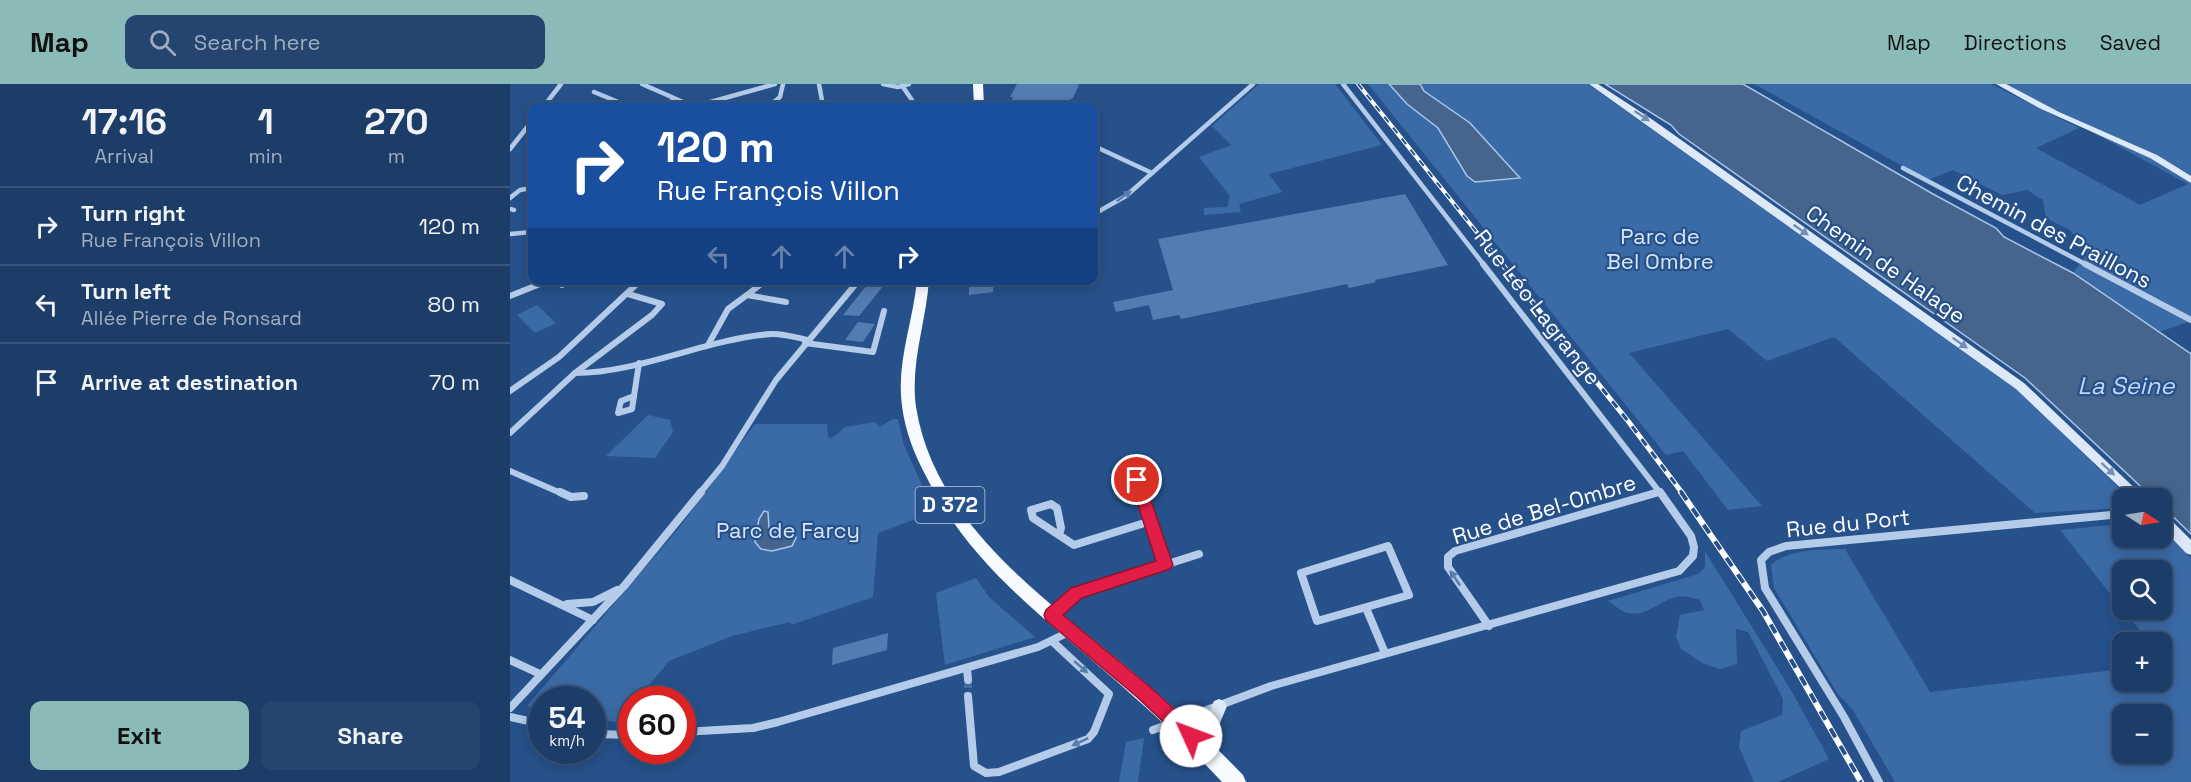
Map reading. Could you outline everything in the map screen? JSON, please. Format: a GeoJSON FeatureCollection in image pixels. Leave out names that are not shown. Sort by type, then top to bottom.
{"type":"FeatureCollection","features":[{"type":"Feature","properties":{"kind":"main road"},"geometry":{"type":"LineString","coordinates":[[978,84],[979,102]]}},
{"type":"Feature","properties":{"kind":"main road","name":"D 372"},"geometry":{"type":"LineString","coordinates":[[923,285],[911,340],[907,380],[909,407],[924,456],[937,483],[970,536],[992,562],[1175,720],[1236,782]]}},
{"type":"Feature","properties":{"kind":"street"},"geometry":{"type":"LineString","coordinates":[[546,102],[561,84]]}},
{"type":"Feature","properties":{"kind":"street"},"geometry":{"type":"LineString","coordinates":[[708,102],[772,84]]}},
{"type":"Feature","properties":{"kind":"street"},"geometry":{"type":"LineString","coordinates":[[774,102],[784,92],[783,84]]}},
{"type":"Feature","properties":{"kind":"street"},"geometry":{"type":"LineString","coordinates":[[819,84],[822,102]]}},
{"type":"Feature","properties":{"kind":"street"},"geometry":{"type":"LineString","coordinates":[[883,84],[903,87],[909,84]]}},
{"type":"Feature","properties":{"kind":"street"},"geometry":{"type":"LineString","coordinates":[[1098,212],[1126,196],[1253,84]]}},
{"type":"Feature","properties":{"kind":"street","name":"Rue Léo Lagrange"},"geometry":{"type":"LineString","coordinates":[[1343,84],[1660,492],[1694,543],[1694,557],[1689,565],[1679,571],[1489,626]]}},
{"type":"Feature","properties":{"kind":"street","name":"Chemin de Halage"},"geometry":{"type":"LineString","coordinates":[[1593,84],[1650,122],[2020,386],[2128,488]]}},
{"type":"Feature","properties":{"kind":"street"},"geometry":{"type":"LineString","coordinates":[[2000,84],[2048,110],[2149,154],[2176,168],[2191,180]]}},
{"type":"Feature","properties":{"kind":"street"},"geometry":{"type":"LineString","coordinates":[[647,85],[683,102]]}},
{"type":"Feature","properties":{"kind":"street"},"geometry":{"type":"LineString","coordinates":[[903,87],[913,102]]}},
{"type":"Feature","properties":{"kind":"street"},"geometry":{"type":"LineString","coordinates":[[594,92],[618,102]]}},
{"type":"Feature","properties":{"kind":"street"},"geometry":{"type":"LineString","coordinates":[[670,102],[677,100]]}},
{"type":"Feature","properties":{"kind":"street"},"geometry":{"type":"LineString","coordinates":[[510,149],[528,126]]}},
{"type":"Feature","properties":{"kind":"street"},"geometry":{"type":"LineString","coordinates":[[1098,148],[1152,173]]}},
{"type":"Feature","properties":{"kind":"street","name":"Chemin des Praillons"},"geometry":{"type":"LineString","coordinates":[[1903,168],[2191,320]]}},
{"type":"Feature","properties":{"kind":"street"},"geometry":{"type":"LineString","coordinates":[[510,198],[520,190],[528,189]]}},
{"type":"Feature","properties":{"kind":"street"},"geometry":{"type":"LineString","coordinates":[[510,234],[528,233]]}},
{"type":"Feature","properties":{"kind":"street"},"geometry":{"type":"LineString","coordinates":[[510,297],[538,285]]}},
{"type":"Feature","properties":{"kind":"street"},"geometry":{"type":"LineString","coordinates":[[510,391],[560,357],[636,285]]}},
{"type":"Feature","properties":{"kind":"street"},"geometry":{"type":"LineString","coordinates":[[708,346],[728,309],[760,285]]}},
{"type":"Feature","properties":{"kind":"street"},"geometry":{"type":"LineString","coordinates":[[510,708],[625,585],[722,466],[777,380],[855,285]]}},
{"type":"Feature","properties":{"kind":"street"},"geometry":{"type":"LineString","coordinates":[[510,434],[575,373],[652,315],[662,304],[628,294]]}},
{"type":"Feature","properties":{"kind":"street"},"geometry":{"type":"LineString","coordinates":[[747,295],[786,302]]}},
{"type":"Feature","properties":{"kind":"street"},"geometry":{"type":"LineString","coordinates":[[575,373],[596,373],[708,346],[773,334],[873,352],[884,311]]}},
{"type":"Feature","properties":{"kind":"street"},"geometry":{"type":"LineString","coordinates":[[634,396],[639,363]]}},
{"type":"Feature","properties":{"kind":"street"},"geometry":{"type":"LineString","coordinates":[[510,471],[571,497],[584,496]]}},
{"type":"Feature","properties":{"kind":"street"},"geometry":{"type":"LineString","coordinates":[[1137,480],[1165,565]]}},
{"type":"Feature","properties":{"kind":"street","name":"Rue de Bel-Ombre"},"geometry":{"type":"LineString","coordinates":[[1489,626],[1448,567],[1448,557],[1455,551],[1660,492]]}},
{"type":"Feature","properties":{"kind":"street"},"geometry":{"type":"LineString","coordinates":[[1059,535],[1061,528],[1057,508],[1051,504],[1031,510],[1033,518],[1074,545],[1150,521]]}},
{"type":"Feature","properties":{"kind":"street","name":"Rue du Port"},"geometry":{"type":"LineString","coordinates":[[1879,782],[1844,717],[1765,588],[1761,560],[1769,552],[1785,546],[2112,515]]}},
{"type":"Feature","properties":{"kind":"street"},"geometry":{"type":"LineString","coordinates":[[2172,530],[2191,549]]}},
{"type":"Feature","properties":{"kind":"street"},"geometry":{"type":"LineString","coordinates":[[1388,546],[1409,595],[1366,608],[1317,621],[1301,573],[1388,546]]}},
{"type":"Feature","properties":{"kind":"street"},"geometry":{"type":"LineString","coordinates":[[1052,615],[1077,593],[1199,554]]}},
{"type":"Feature","properties":{"kind":"street"},"geometry":{"type":"LineString","coordinates":[[510,580],[593,620]]}},
{"type":"Feature","properties":{"kind":"street"},"geometry":{"type":"LineString","coordinates":[[560,603],[579,605],[594,602],[625,585]]}},
{"type":"Feature","properties":{"kind":"street"},"geometry":{"type":"LineString","coordinates":[[1366,608],[1385,652]]}},
{"type":"Feature","properties":{"kind":"street"},"geometry":{"type":"LineString","coordinates":[[1153,730],[1270,686],[1385,652],[1489,626]]}},
{"type":"Feature","properties":{"kind":"street"},"geometry":{"type":"LineString","coordinates":[[696,731],[753,728],[1038,647],[1070,631]]}},
{"type":"Feature","properties":{"kind":"street"},"geometry":{"type":"LineString","coordinates":[[968,696],[975,766],[979,771],[988,774],[999,772],[1088,739],[1094,732],[1109,694],[1052,640]]}},
{"type":"Feature","properties":{"kind":"street"},"geometry":{"type":"LineString","coordinates":[[510,660],[540,674]]}},
{"type":"Feature","properties":{"kind":"street"},"geometry":{"type":"LineString","coordinates":[[967,668],[968,680]]}},
{"type":"Feature","properties":{"kind":"street"},"geometry":{"type":"LineString","coordinates":[[1208,751],[1207,735],[1219,706]]}},
{"type":"Feature","properties":{"kind":"street"},"geometry":{"type":"LineString","coordinates":[[510,717],[528,721]]}},
{"type":"Feature","properties":{"kind":"green space"},"geometry":{"type":"Polygon","coordinates":[[[1259,84],[1335,84],[1382,145],[1269,174],[1282,192],[1239,204],[1241,212],[1204,215],[1204,208],[1227,207],[1230,196],[1199,157],[1231,145],[1212,126],[1259,84]]]}},
{"type":"Feature","properties":{"kind":"green space","name":"Parc de Bel Ombre"},"geometry":{"type":"Polygon","coordinates":[[[1368,84],[1389,84],[1407,104],[1438,128],[1467,176],[1476,181],[1520,177],[1470,123],[1424,91],[1420,84],[1588,84],[2018,390],[2119,488],[2112,488],[2112,509],[2035,513],[1834,337],[1767,361],[1728,329],[1629,353],[1762,506],[1728,510],[1683,451],[1666,455],[1368,84]]]}},
{"type":"Feature","properties":{"kind":"green space"},"geometry":{"type":"Polygon","coordinates":[[[1754,84],[1991,84],[2079,128],[2036,148],[2140,205],[2188,184],[2004,84],[2191,84],[2191,321],[2159,332],[2073,273],[2087,254],[2070,230],[2046,218],[2043,200],[2027,190],[2002,195],[1953,170],[1928,180],[1754,84]]]}},
{"type":"Feature","properties":{"kind":"green space"},"geometry":{"type":"Polygon","coordinates":[[[537,305],[556,323],[535,333],[517,315],[537,305]]]}},
{"type":"Feature","properties":{"kind":"green space"},"geometry":{"type":"Polygon","coordinates":[[[648,415],[670,420],[673,432],[655,458],[606,456],[648,415]]]}},
{"type":"Feature","properties":{"kind":"green space","name":"Parc de Farcy"},"geometry":{"type":"Polygon","coordinates":[[[893,419],[898,419],[904,445],[934,512],[878,533],[873,597],[791,625],[790,622],[732,636],[669,661],[649,686],[618,686],[618,723],[606,720],[606,686],[544,686],[679,528],[755,424],[827,424],[828,437],[832,438],[845,427],[875,422],[880,427],[893,419]]]}},
{"type":"Feature","properties":{"kind":"green space"},"geometry":{"type":"Polygon","coordinates":[[[2112,525],[2112,548],[2172,548],[2172,538],[2191,558],[2191,782],[1895,782],[1853,710],[1837,693],[1774,588],[1771,565],[1787,555],[1796,553],[1845,549],[1930,692],[2112,670],[2112,692],[2172,692],[2172,632],[2141,632],[2132,620],[2172,620],[2172,560],[2112,560],[2112,596],[2060,530],[2112,525]]]}},
{"type":"Feature","properties":{"kind":"green space"},"geometry":{"type":"Polygon","coordinates":[[[1705,551],[1791,690],[1829,759],[1778,782],[1754,782],[1739,747],[1741,731],[1782,715],[1783,699],[1748,632],[1736,629],[1737,664],[1720,669],[1704,664],[1681,649],[1676,637],[1680,615],[1704,610],[1700,600],[1676,597],[1645,611],[1632,614],[1608,601],[1698,574],[1705,567],[1705,551]]]}},
{"type":"Feature","properties":{"kind":"green space"},"geometry":{"type":"Polygon","coordinates":[[[976,578],[989,597],[1035,637],[945,665],[936,593],[976,578]]]}},
{"type":"Feature","properties":{"kind":"green space"},"geometry":{"type":"Polygon","coordinates":[[[1144,738],[1138,782],[1119,782],[1126,742],[1144,738]]]}},
{"type":"Feature","properties":{"kind":"water"},"geometry":{"type":"Polygon","coordinates":[[[1389,84],[1420,84],[1424,91],[1470,123],[1520,178],[1475,182],[1467,176],[1438,128],[1407,104],[1389,84]]]}},
{"type":"Feature","properties":{"kind":"water","name":"La Seine"},"geometry":{"type":"Polygon","coordinates":[[[1605,84],[1743,84],[1996,228],[2004,237],[2073,273],[2191,354],[2191,534],[2172,516],[2172,488],[2142,488],[2025,378],[1679,134],[1671,125],[1605,84]]]}},
{"type":"Feature","properties":{"kind":"water"},"geometry":{"type":"Polygon","coordinates":[[[764,511],[768,512],[769,528],[775,532],[794,533],[796,538],[792,546],[772,551],[761,549],[755,542],[759,519],[764,511]]]}},
{"type":"Feature","properties":{"kind":"building"},"geometry":{"type":"Polygon","coordinates":[[[1017,84],[1079,85],[1073,98],[1069,100],[1011,102],[1013,97],[1010,97],[1017,84]]]}},
{"type":"Feature","properties":{"kind":"building"},"geometry":{"type":"Polygon","coordinates":[[[1405,194],[1448,265],[1375,280],[1376,282],[1349,288],[1347,284],[1181,319],[1179,315],[1153,320],[1149,305],[1116,312],[1113,302],[1173,290],[1158,239],[1405,194]]]}},
{"type":"Feature","properties":{"kind":"building"},"geometry":{"type":"Polygon","coordinates":[[[867,285],[884,285],[859,316],[843,315],[867,285]]]}},
{"type":"Feature","properties":{"kind":"building"},"geometry":{"type":"Polygon","coordinates":[[[969,285],[994,285],[993,292],[969,295],[969,285]]]}},
{"type":"Feature","properties":{"kind":"building"},"geometry":{"type":"Polygon","coordinates":[[[858,322],[875,324],[863,342],[845,340],[858,322]]]}},
{"type":"Feature","properties":{"kind":"building"},"geometry":{"type":"Polygon","coordinates":[[[888,633],[887,650],[832,665],[833,648],[888,633]]]}},
{"type":"Feature","properties":{"kind":"tunnel"},"geometry":{"type":"LineString","coordinates":[[968,680],[968,696]]}},
{"type":"Feature","properties":{"kind":"railway"},"geometry":{"type":"LineString","coordinates":[[1358,84],[1503,265]]}},
{"type":"Feature","properties":{"kind":"railway"},"geometry":{"type":"LineString","coordinates":[[1502,264],[1628,421],[1683,494]]}},
{"type":"Feature","properties":{"kind":"railway"},"geometry":{"type":"LineString","coordinates":[[1681,492],[1763,611],[1861,782]]}},
{"type":"Feature","properties":{"kind":"route"},"geometry":{"type":"LineString","coordinates":[[1137,480],[1165,565],[1077,593],[1052,615],[1143,691],[1191,736]]}}]}
